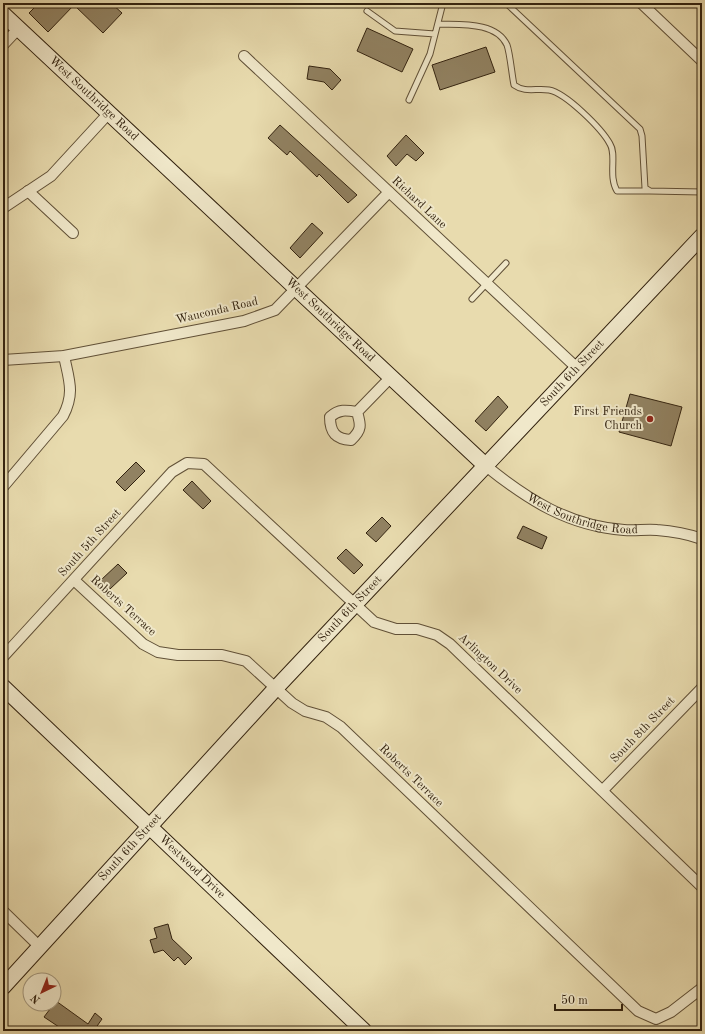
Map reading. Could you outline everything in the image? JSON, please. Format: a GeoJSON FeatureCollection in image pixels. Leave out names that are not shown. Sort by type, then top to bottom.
{"type":"FeatureCollection","features":[{"type":"Feature","properties":{"kind":"street"},"geometry":{"type":"LineString","coordinates":[[641,3],[702,61]]}},
{"type":"Feature","properties":{"kind":"street","name":"West Southridge Road"},"geometry":{"type":"LineString","coordinates":[[3,14],[108,114],[297,288],[486,466],[513,488],[545,509],[583,524],[624,530],[658,530],[702,539]]}},
{"type":"Feature","properties":{"kind":"street"},"geometry":{"type":"LineString","coordinates":[[3,45],[18,29]]}},
{"type":"Feature","properties":{"kind":"street","name":"Richard Lane"},"geometry":{"type":"LineString","coordinates":[[244,56],[577,368]]}},
{"type":"Feature","properties":{"kind":"street"},"geometry":{"type":"LineString","coordinates":[[3,208],[51,176],[108,114]]}},
{"type":"Feature","properties":{"kind":"street"},"geometry":{"type":"LineString","coordinates":[[28,191],[73,233]]}},
{"type":"Feature","properties":{"kind":"street","name":"Wauconda Road"},"geometry":{"type":"LineString","coordinates":[[3,360],[64,356],[244,321],[275,310],[389,192]]}},
{"type":"Feature","properties":{"kind":"street","name":"South 6th Street"},"geometry":{"type":"LineString","coordinates":[[3,988],[276,688],[702,236]]}},
{"type":"Feature","properties":{"kind":"street"},"geometry":{"type":"LineString","coordinates":[[3,486],[63,416],[70,402],[70,384],[64,356]]}},
{"type":"Feature","properties":{"kind":"street"},"geometry":{"type":"LineString","coordinates":[[357,412],[391,377]]}},
{"type":"Feature","properties":{"kind":"street","name":"South 5th Street"},"geometry":{"type":"LineString","coordinates":[[3,657],[172,472],[187,463],[204,464]]}},
{"type":"Feature","properties":{"kind":"street","name":"Arlington Drive"},"geometry":{"type":"LineString","coordinates":[[204,464],[374,622],[396,629],[417,629],[437,635],[450,644],[702,887]]}},
{"type":"Feature","properties":{"kind":"street","name":"Roberts Terrace"},"geometry":{"type":"LineString","coordinates":[[74,580],[143,644],[158,652],[178,656],[222,655],[246,661],[292,703],[305,711],[326,717],[341,727],[638,1011],[656,1018],[671,1012],[702,988]]}},
{"type":"Feature","properties":{"kind":"street","name":"Westwood Drive"},"geometry":{"type":"LineString","coordinates":[[3,687],[364,1031]]}},
{"type":"Feature","properties":{"kind":"street","name":"South 8th Street"},"geometry":{"type":"LineString","coordinates":[[603,790],[702,688]]}},
{"type":"Feature","properties":{"kind":"street"},"geometry":{"type":"LineString","coordinates":[[3,911],[40,947]]}},
{"type":"Feature","properties":{"kind":"lane"},"geometry":{"type":"LineString","coordinates":[[409,100],[430,54],[443,3]]}},
{"type":"Feature","properties":{"kind":"lane"},"geometry":{"type":"LineString","coordinates":[[506,3],[640,129],[642,136],[645,188],[650,191]]}},
{"type":"Feature","properties":{"kind":"lane"},"geometry":{"type":"LineString","coordinates":[[367,11],[395,31],[435,34]]}},
{"type":"Feature","properties":{"kind":"lane"},"geometry":{"type":"LineString","coordinates":[[438,24],[481,27],[497,34],[507,45],[514,85],[521,90],[550,90],[564,97],[600,130],[612,145],[613,184],[617,191],[702,192]]}},
{"type":"Feature","properties":{"kind":"lane"},"geometry":{"type":"LineString","coordinates":[[472,299],[506,263]]}},
{"type":"Feature","properties":{"kind":"building"},"geometry":{"type":"Polygon","coordinates":[[[39,3],[111,3],[122,13],[103,33],[74,5],[48,32],[29,13],[39,3]]]}},
{"type":"Feature","properties":{"kind":"building"},"geometry":{"type":"Polygon","coordinates":[[[367,28],[413,49],[402,72],[357,51],[367,28]]]}},
{"type":"Feature","properties":{"kind":"building"},"geometry":{"type":"Polygon","coordinates":[[[486,47],[495,72],[440,90],[432,65],[486,47]]]}},
{"type":"Feature","properties":{"kind":"building"},"geometry":{"type":"Polygon","coordinates":[[[309,66],[330,69],[341,80],[332,90],[324,82],[307,79],[309,66]]]}},
{"type":"Feature","properties":{"kind":"building"},"geometry":{"type":"Polygon","coordinates":[[[280,125],[357,195],[348,203],[319,174],[317,177],[290,151],[287,155],[268,138],[280,125]]]}},
{"type":"Feature","properties":{"kind":"building"},"geometry":{"type":"Polygon","coordinates":[[[406,135],[424,153],[416,161],[407,154],[396,166],[387,156],[406,135]]]}},
{"type":"Feature","properties":{"kind":"building"},"geometry":{"type":"Polygon","coordinates":[[[312,223],[323,233],[300,258],[290,248],[312,223]]]}},
{"type":"Feature","properties":{"kind":"building","name":"First Friends Church"},"geometry":{"type":"Polygon","coordinates":[[[630,394],[682,407],[671,446],[619,432],[630,394]]]}},
{"type":"Feature","properties":{"kind":"building"},"geometry":{"type":"Polygon","coordinates":[[[498,396],[508,407],[486,431],[475,421],[498,396]]]}},
{"type":"Feature","properties":{"kind":"building"},"geometry":{"type":"Polygon","coordinates":[[[136,462],[145,471],[125,491],[116,482],[136,462]]]}},
{"type":"Feature","properties":{"kind":"building"},"geometry":{"type":"Polygon","coordinates":[[[192,481],[211,501],[203,509],[183,490],[192,481]]]}},
{"type":"Feature","properties":{"kind":"building"},"geometry":{"type":"Polygon","coordinates":[[[382,517],[391,526],[376,542],[366,533],[382,517]]]}},
{"type":"Feature","properties":{"kind":"building"},"geometry":{"type":"Polygon","coordinates":[[[523,526],[547,537],[542,549],[517,538],[523,526]]]}},
{"type":"Feature","properties":{"kind":"building"},"geometry":{"type":"Polygon","coordinates":[[[346,549],[363,565],[354,574],[337,558],[346,549]]]}},
{"type":"Feature","properties":{"kind":"building"},"geometry":{"type":"Polygon","coordinates":[[[118,564],[127,573],[110,589],[101,580],[118,564]]]}},
{"type":"Feature","properties":{"kind":"building"},"geometry":{"type":"Polygon","coordinates":[[[168,924],[172,939],[192,958],[185,965],[178,957],[174,961],[163,950],[154,953],[150,940],[157,938],[154,928],[168,924]]]}},
{"type":"Feature","properties":{"kind":"building"},"geometry":{"type":"Polygon","coordinates":[[[62,1005],[88,1024],[95,1013],[102,1019],[95,1029],[98,1031],[65,1031],[44,1017],[48,1012],[62,1012],[62,1005]]]}},
{"type":"Feature","properties":{"kind":"place","name":"First Friends Church"},"geometry":{"type":"Point","coordinates":[650,419]}}]}
